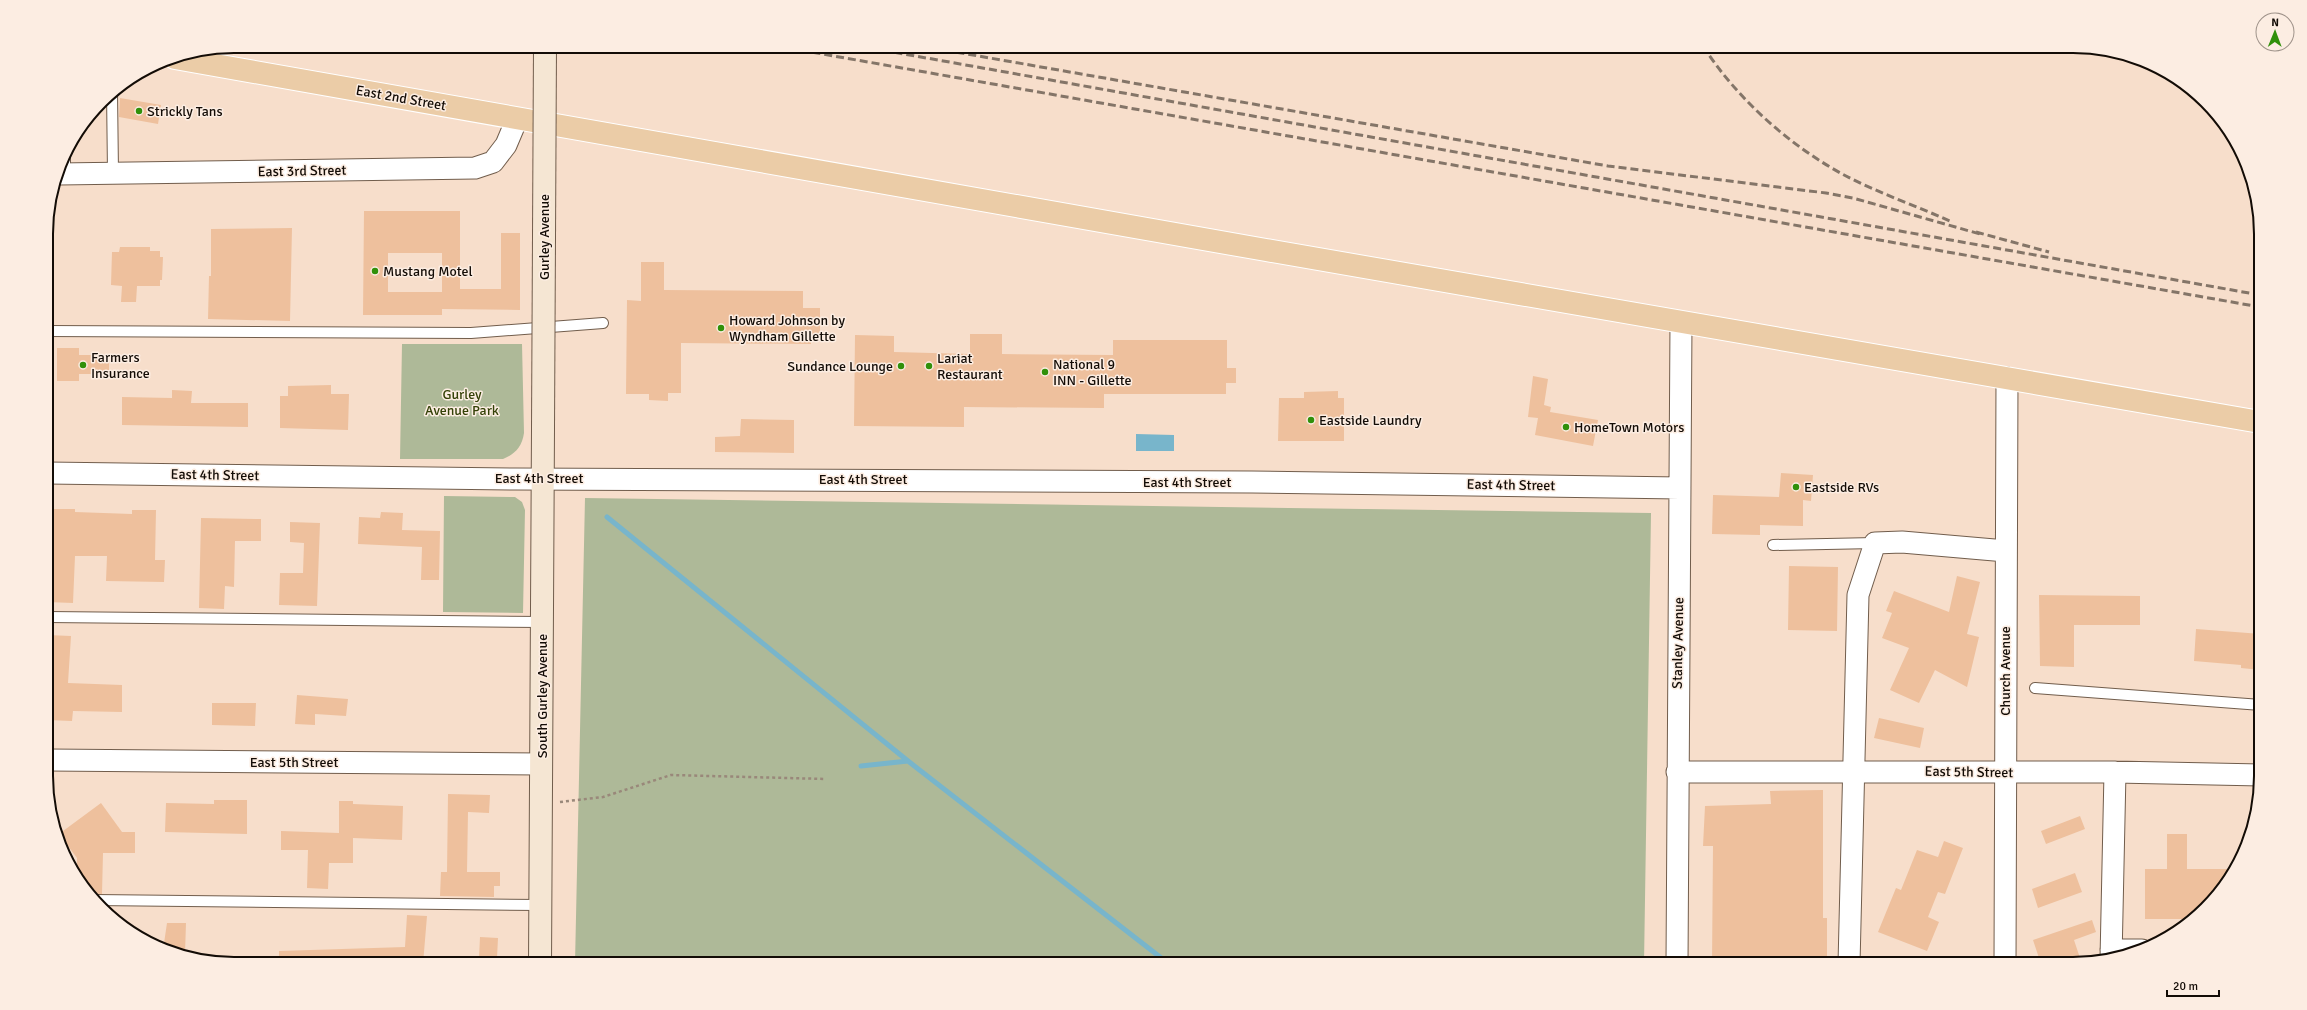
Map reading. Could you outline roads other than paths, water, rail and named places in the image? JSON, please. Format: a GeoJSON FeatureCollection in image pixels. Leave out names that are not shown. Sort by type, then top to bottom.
{"type":"FeatureCollection","features":[{"type":"Feature","properties":{"kind":"main road","name":"East 2nd Street"},"geometry":{"type":"LineString","coordinates":[[185,60],[517,119],[2254,421]]}},
{"type":"Feature","properties":{"kind":"street","name":"Gurley Avenue"},"geometry":{"type":"LineString","coordinates":[[543,429],[545,53]]}},
{"type":"Feature","properties":{"kind":"street","name":"East 3rd Street"},"geometry":{"type":"LineString","coordinates":[[64,174],[475,168],[494,162],[506,145],[517,119]]}},
{"type":"Feature","properties":{"kind":"street","name":"Stanley Avenue"},"geometry":{"type":"LineString","coordinates":[[1677,957],[1681,322]]}},
{"type":"Feature","properties":{"kind":"street","name":"Church Avenue"},"geometry":{"type":"LineString","coordinates":[[2005,957],[2008,378]]}},
{"type":"Feature","properties":{"kind":"street","name":"South Gurley Avenue"},"geometry":{"type":"LineString","coordinates":[[540,957],[543,429]]}},
{"type":"Feature","properties":{"kind":"street","name":"East 4th Street"},"geometry":{"type":"LineString","coordinates":[[53,473],[543,478],[1244,482],[1680,488]]}},
{"type":"Feature","properties":{"kind":"street"},"geometry":{"type":"LineString","coordinates":[[1849,957],[1858,595],[1875,543],[1902,542],[2006,551]]}},
{"type":"Feature","properties":{"kind":"street","name":"East 5th Street"},"geometry":{"type":"LineString","coordinates":[[53,760],[541,764]]}},
{"type":"Feature","properties":{"kind":"street","name":"East 5th Street"},"geometry":{"type":"LineString","coordinates":[[1677,772],[2114,772],[2254,775]]}},
{"type":"Feature","properties":{"kind":"street"},"geometry":{"type":"LineString","coordinates":[[2111,953],[2114,772]]}},
{"type":"Feature","properties":{"kind":"lane"},"geometry":{"type":"LineString","coordinates":[[112,101],[113,173]]}},
{"type":"Feature","properties":{"kind":"lane"},"geometry":{"type":"LineString","coordinates":[[53,331],[471,333],[603,323]]}},
{"type":"Feature","properties":{"kind":"lane"},"geometry":{"type":"LineString","coordinates":[[1773,545],[1875,543]]}},
{"type":"Feature","properties":{"kind":"lane"},"geometry":{"type":"LineString","coordinates":[[53,617],[542,622]]}},
{"type":"Feature","properties":{"kind":"lane"},"geometry":{"type":"LineString","coordinates":[[2035,688],[2254,704]]}},
{"type":"Feature","properties":{"kind":"lane"},"geometry":{"type":"LineString","coordinates":[[103,900],[541,904]]}},
{"type":"Feature","properties":{"kind":"water"},"geometry":{"type":"Polygon","coordinates":[[[1136,434],[1174,435],[1174,451],[1136,451],[1136,434]]]}},
{"type":"Feature","properties":{"kind":"waterway"},"geometry":{"type":"LineString","coordinates":[[607,517],[908,761],[1160,957]]}},
{"type":"Feature","properties":{"kind":"waterway"},"geometry":{"type":"LineString","coordinates":[[861,766],[908,761]]}},
{"type":"Feature","properties":{"kind":"railway"},"geometry":{"type":"LineString","coordinates":[[817,53],[2254,306]]}},
{"type":"Feature","properties":{"kind":"railway"},"geometry":{"type":"LineString","coordinates":[[898,53],[2254,294]]}},
{"type":"Feature","properties":{"kind":"railway"},"geometry":{"type":"LineString","coordinates":[[961,53],[1608,166],[1826,193],[1853,198],[1980,234]]}},
{"type":"Feature","properties":{"kind":"railway"},"geometry":{"type":"LineString","coordinates":[[1708,53],[1732,85],[1749,103],[1805,151],[1846,176],[1884,194],[1950,221]]}},
{"type":"Feature","properties":{"kind":"railway"},"geometry":{"type":"LineString","coordinates":[[1976,232],[2049,252]]}},
{"type":"Feature","properties":{"kind":"place","name":"Strickly Tans"},"geometry":{"type":"Point","coordinates":[139,111]}},
{"type":"Feature","properties":{"kind":"place","name":"Mustang Motel"},"geometry":{"type":"Point","coordinates":[375,271]}},
{"type":"Feature","properties":{"kind":"place","name":"Howard Johnson by Wyndham Gillette"},"geometry":{"type":"Point","coordinates":[721,328]}},
{"type":"Feature","properties":{"kind":"place","name":"Farmers Insurance"},"geometry":{"type":"Point","coordinates":[83,365]}},
{"type":"Feature","properties":{"kind":"place","name":"Sundance Lounge"},"geometry":{"type":"Point","coordinates":[901,366]}},
{"type":"Feature","properties":{"kind":"place","name":"Lariat Restaurant"},"geometry":{"type":"Point","coordinates":[929,366]}},
{"type":"Feature","properties":{"kind":"place","name":"National 9 INN - Gillette"},"geometry":{"type":"Point","coordinates":[1045,372]}},
{"type":"Feature","properties":{"kind":"place","name":"Eastside Laundry"},"geometry":{"type":"Point","coordinates":[1311,420]}},
{"type":"Feature","properties":{"kind":"place","name":"HomeTown Motors"},"geometry":{"type":"Point","coordinates":[1566,427]}},
{"type":"Feature","properties":{"kind":"place","name":"Eastside RVs"},"geometry":{"type":"Point","coordinates":[1796,487]}},
{"type":"Feature","properties":{"kind":"park label","name":"Gurley Avenue Park"},"geometry":{"type":"Point","coordinates":[462,402]}}]}
